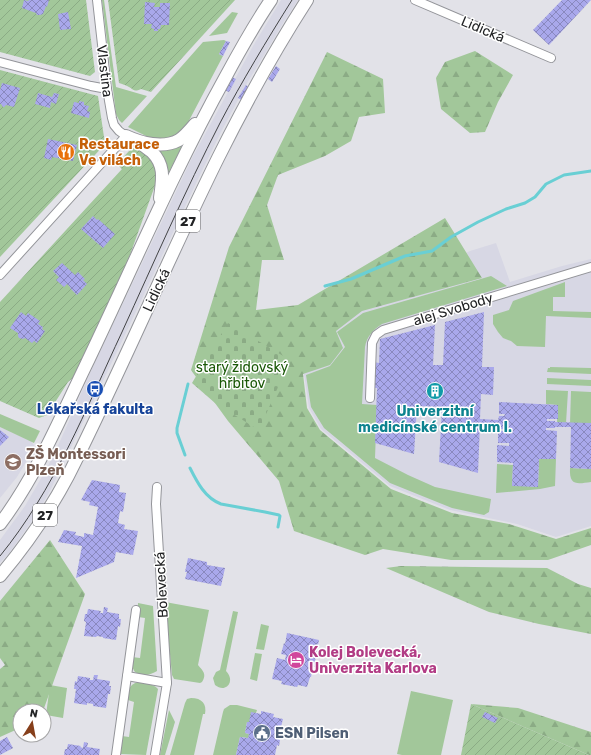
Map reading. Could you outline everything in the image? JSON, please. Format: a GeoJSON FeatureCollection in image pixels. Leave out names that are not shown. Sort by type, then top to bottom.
{"type":"FeatureCollection","features":[{"type":"Feature","properties":{"kind":"main road","name":"27"},"geometry":{"type":"LineString","coordinates":[[0,524],[20,495],[45,450],[205,113],[243,45],[271,0]]}},
{"type":"Feature","properties":{"kind":"main road","name":"Lidická"},"geometry":{"type":"LineString","coordinates":[[0,576],[37,528],[65,481],[82,449],[187,222],[230,136],[270,59],[307,0]]}},
{"type":"Feature","properties":{"kind":"main road"},"geometry":{"type":"LineString","coordinates":[[138,142],[165,144],[173,143],[186,134],[205,113]]}},
{"type":"Feature","properties":{"kind":"main road"},"geometry":{"type":"LineString","coordinates":[[126,136],[152,152],[160,162],[163,177],[158,211]]}},
{"type":"Feature","properties":{"kind":"street","name":"Vlastina"},"geometry":{"type":"LineString","coordinates":[[97,0],[107,89],[112,118],[114,125],[126,136]]}},
{"type":"Feature","properties":{"kind":"street","name":"Lidická"},"geometry":{"type":"LineString","coordinates":[[415,0],[551,58]]}},
{"type":"Feature","properties":{"kind":"street"},"geometry":{"type":"LineString","coordinates":[[0,62],[107,89]]}},
{"type":"Feature","properties":{"kind":"street"},"geometry":{"type":"LineString","coordinates":[[0,274],[126,136]]}},
{"type":"Feature","properties":{"kind":"street","name":"alej Svobody"},"geometry":{"type":"LineString","coordinates":[[370,398],[372,343],[376,335],[382,330],[591,267]]}},
{"type":"Feature","properties":{"kind":"street","name":"Bolevecká"},"geometry":{"type":"LineString","coordinates":[[155,755],[167,683],[156,504],[157,488]]}},
{"type":"Feature","properties":{"kind":"street","name":"Bolevecká"},"geometry":{"type":"LineString","coordinates":[[116,755],[136,610]]}},
{"type":"Feature","properties":{"kind":"street"},"geometry":{"type":"LineString","coordinates":[[126,676],[167,683]]}},
{"type":"Feature","properties":{"kind":"shaded area"},"geometry":{"type":"Polygon","coordinates":[[[281,0],[298,0],[246,85],[220,134],[50,491],[25,531],[0,563],[0,540],[25,506],[47,468],[90,373],[192,158],[253,46],[281,0]]]}},
{"type":"Feature","properties":{"kind":"shaded area"},"geometry":{"type":"Polygon","coordinates":[[[496,243],[510,282],[591,259],[591,526],[556,537],[517,524],[450,510],[390,486],[321,429],[309,408],[304,374],[308,355],[365,301],[470,251],[496,243]]]}},
{"type":"Feature","properties":{"kind":"shaded area","name":"ZŠ Montessori Plzeň"},"geometry":{"type":"Polygon","coordinates":[[[0,427],[31,441],[35,447],[17,477],[0,498],[0,427]]]}},
{"type":"Feature","properties":{"kind":"green space"},"geometry":{"type":"Polygon","coordinates":[[[0,0],[86,0],[95,72],[90,76],[0,52],[0,0]]]}},
{"type":"Feature","properties":{"kind":"green space"},"geometry":{"type":"Polygon","coordinates":[[[102,0],[104,0],[116,87],[147,96],[122,123],[116,114],[102,0]]]}},
{"type":"Feature","properties":{"kind":"green space"},"geometry":{"type":"Polygon","coordinates":[[[108,0],[235,0],[151,92],[141,89],[134,90],[119,83],[108,0]]]}},
{"type":"Feature","properties":{"kind":"green space"},"geometry":{"type":"Polygon","coordinates":[[[232,12],[238,13],[227,33],[209,36],[232,12]]]}},
{"type":"Feature","properties":{"kind":"green space"},"geometry":{"type":"Polygon","coordinates":[[[226,41],[219,54],[223,56],[183,132],[170,139],[150,138],[128,127],[203,42],[226,41]]]}},
{"type":"Feature","properties":{"kind":"green space"},"geometry":{"type":"Polygon","coordinates":[[[475,51],[513,75],[498,102],[485,132],[470,133],[441,109],[436,78],[445,62],[475,51]]]}},
{"type":"Feature","properties":{"kind":"green space"},"geometry":{"type":"Polygon","coordinates":[[[327,52],[383,79],[385,113],[359,117],[351,141],[325,156],[278,175],[267,205],[284,260],[262,260],[256,310],[298,305],[445,218],[482,278],[362,311],[336,331],[343,348],[330,365],[303,374],[307,408],[320,430],[391,489],[452,513],[509,524],[556,539],[591,528],[591,545],[548,560],[451,560],[383,549],[365,555],[294,531],[279,481],[228,421],[191,370],[229,247],[327,52]]]}},
{"type":"Feature","properties":{"kind":"green space"},"geometry":{"type":"Polygon","coordinates":[[[0,70],[98,96],[105,144],[0,257],[0,70]]]}},
{"type":"Feature","properties":{"kind":"green space"},"geometry":{"type":"Polygon","coordinates":[[[180,145],[182,147],[168,172],[159,150],[180,145]]]}},
{"type":"Feature","properties":{"kind":"green space"},"geometry":{"type":"Polygon","coordinates":[[[132,148],[139,148],[157,165],[157,180],[122,277],[76,375],[68,382],[47,415],[39,418],[0,401],[0,302],[122,169],[117,164],[132,148]]]}},
{"type":"Feature","properties":{"kind":"green space"},"geometry":{"type":"Polygon","coordinates":[[[491,276],[507,286],[382,324],[373,331],[367,340],[365,347],[362,404],[377,405],[375,458],[435,487],[491,499],[489,512],[484,515],[452,508],[390,483],[324,428],[311,407],[306,375],[330,366],[345,347],[337,332],[363,313],[491,276]]]}},
{"type":"Feature","properties":{"kind":"green space"},"geometry":{"type":"Polygon","coordinates":[[[565,282],[565,297],[553,297],[553,311],[591,312],[591,318],[546,316],[545,347],[517,346],[511,341],[503,338],[498,332],[493,324],[493,315],[509,310],[513,301],[565,282]]]}},
{"type":"Feature","properties":{"kind":"green space","name":"starý židovský hřbitov"},"geometry":{"type":"Polygon","coordinates":[[[228,323],[290,360],[259,430],[215,403],[192,383],[228,323]]]}},
{"type":"Feature","properties":{"kind":"green space"},"geometry":{"type":"Polygon","coordinates":[[[548,368],[591,368],[591,374],[547,372],[548,368]]]}},
{"type":"Feature","properties":{"kind":"green space"},"geometry":{"type":"Polygon","coordinates":[[[547,378],[591,380],[591,386],[547,384],[547,378]]]}},
{"type":"Feature","properties":{"kind":"green space"},"geometry":{"type":"Polygon","coordinates":[[[546,390],[568,391],[566,423],[557,422],[558,405],[546,404],[546,390]]]}},
{"type":"Feature","properties":{"kind":"green space"},"geometry":{"type":"Polygon","coordinates":[[[571,391],[591,392],[591,423],[570,423],[571,391]]]}},
{"type":"Feature","properties":{"kind":"green space"},"geometry":{"type":"Polygon","coordinates":[[[0,414],[40,431],[34,443],[0,427],[0,414]]]}},
{"type":"Feature","properties":{"kind":"green space"},"geometry":{"type":"Polygon","coordinates":[[[539,459],[556,459],[555,486],[540,489],[496,493],[497,464],[513,465],[512,485],[538,487],[539,459]]]}},
{"type":"Feature","properties":{"kind":"green space"},"geometry":{"type":"Polygon","coordinates":[[[570,468],[591,469],[591,482],[578,483],[573,481],[570,474],[570,468]]]}},
{"type":"Feature","properties":{"kind":"green space"},"geometry":{"type":"Polygon","coordinates":[[[50,540],[85,594],[46,703],[12,703],[12,732],[0,737],[0,669],[5,665],[0,658],[0,601],[50,540]]]}},
{"type":"Feature","properties":{"kind":"green space"},"geometry":{"type":"Polygon","coordinates":[[[401,566],[547,568],[578,584],[591,588],[591,634],[489,612],[386,568],[401,566]]]}},
{"type":"Feature","properties":{"kind":"green space"},"geometry":{"type":"Polygon","coordinates":[[[165,602],[209,610],[198,665],[203,671],[204,675],[202,682],[200,683],[174,679],[172,675],[165,602]]]}},
{"type":"Feature","properties":{"kind":"green space"},"geometry":{"type":"Polygon","coordinates":[[[138,603],[153,606],[157,671],[146,675],[138,674],[132,667],[132,657],[140,658],[145,618],[138,617],[138,603]]]}},
{"type":"Feature","properties":{"kind":"green space"},"geometry":{"type":"Polygon","coordinates":[[[233,611],[238,612],[226,671],[229,675],[230,682],[223,688],[215,685],[213,678],[216,672],[220,670],[233,611]]]}},
{"type":"Feature","properties":{"kind":"green space"},"geometry":{"type":"Polygon","coordinates":[[[261,624],[269,626],[264,650],[256,649],[261,624]]]}},
{"type":"Feature","properties":{"kind":"green space"},"geometry":{"type":"Polygon","coordinates":[[[255,653],[262,654],[257,681],[250,679],[255,653]]]}},
{"type":"Feature","properties":{"kind":"green space"},"geometry":{"type":"Polygon","coordinates":[[[138,682],[151,685],[158,689],[146,755],[120,754],[122,736],[129,737],[134,702],[128,700],[130,687],[138,682]]]}},
{"type":"Feature","properties":{"kind":"green space"},"geometry":{"type":"Polygon","coordinates":[[[50,685],[67,688],[63,718],[52,716],[52,703],[48,703],[50,685]]]}},
{"type":"Feature","properties":{"kind":"green space"},"geometry":{"type":"Polygon","coordinates":[[[411,691],[453,700],[441,755],[397,754],[411,691]]]}},
{"type":"Feature","properties":{"kind":"green space"},"geometry":{"type":"Polygon","coordinates":[[[191,698],[201,700],[205,707],[205,714],[203,714],[194,755],[170,755],[185,703],[187,699],[191,698]]]}},
{"type":"Feature","properties":{"kind":"green space"},"geometry":{"type":"Polygon","coordinates":[[[471,704],[518,708],[591,732],[591,755],[589,755],[471,704]]]}},
{"type":"Feature","properties":{"kind":"green space"},"geometry":{"type":"Polygon","coordinates":[[[471,704],[589,755],[461,755],[471,704]]]}},
{"type":"Feature","properties":{"kind":"green space"},"geometry":{"type":"Polygon","coordinates":[[[230,705],[237,705],[257,710],[249,722],[247,722],[245,733],[249,734],[248,738],[240,737],[236,755],[213,755],[224,709],[230,705]]]}},
{"type":"Feature","properties":{"kind":"green space"},"geometry":{"type":"Polygon","coordinates":[[[169,710],[175,722],[165,755],[160,755],[169,710]]]}},
{"type":"Feature","properties":{"kind":"building"},"geometry":{"type":"Polygon","coordinates":[[[24,0],[49,0],[43,14],[37,15],[36,13],[22,8],[24,0]]]}},
{"type":"Feature","properties":{"kind":"building"},"geometry":{"type":"Polygon","coordinates":[[[562,0],[591,0],[549,45],[533,30],[562,0]]]}},
{"type":"Feature","properties":{"kind":"building"},"geometry":{"type":"Polygon","coordinates":[[[145,2],[155,3],[154,7],[160,7],[160,3],[170,3],[169,25],[161,25],[158,31],[154,31],[154,29],[151,28],[152,24],[144,24],[145,2]]]}},
{"type":"Feature","properties":{"kind":"building"},"geometry":{"type":"Polygon","coordinates":[[[68,12],[71,29],[60,30],[58,14],[68,12]]]}},
{"type":"Feature","properties":{"kind":"building"},"geometry":{"type":"Polygon","coordinates":[[[226,41],[230,42],[223,56],[219,54],[226,41]]]}},
{"type":"Feature","properties":{"kind":"building"},"geometry":{"type":"Polygon","coordinates":[[[276,66],[280,69],[272,82],[268,79],[276,66]]]}},
{"type":"Feature","properties":{"kind":"building"},"geometry":{"type":"Polygon","coordinates":[[[232,77],[236,79],[229,92],[224,90],[232,77]]]}},
{"type":"Feature","properties":{"kind":"building"},"geometry":{"type":"Polygon","coordinates":[[[2,83],[20,88],[14,107],[6,105],[3,107],[0,104],[0,90],[2,83]]]}},
{"type":"Feature","properties":{"kind":"building"},"geometry":{"type":"Polygon","coordinates":[[[246,85],[250,88],[243,101],[238,98],[246,85]]]}},
{"type":"Feature","properties":{"kind":"building"},"geometry":{"type":"Polygon","coordinates":[[[38,93],[52,97],[54,93],[59,94],[56,104],[51,102],[50,108],[35,104],[38,93]]]}},
{"type":"Feature","properties":{"kind":"building"},"geometry":{"type":"Polygon","coordinates":[[[79,101],[84,102],[84,105],[89,106],[87,111],[90,112],[89,118],[71,113],[74,102],[79,103],[79,101]]]}},
{"type":"Feature","properties":{"kind":"building"},"geometry":{"type":"Polygon","coordinates":[[[48,139],[77,145],[73,161],[52,157],[51,160],[44,158],[48,139]]]}},
{"type":"Feature","properties":{"kind":"building"},"geometry":{"type":"Polygon","coordinates":[[[93,216],[115,234],[103,248],[81,229],[93,216]]]}},
{"type":"Feature","properties":{"kind":"building"},"geometry":{"type":"Polygon","coordinates":[[[62,263],[75,275],[78,272],[85,279],[83,280],[87,284],[77,295],[67,284],[64,287],[56,280],[59,277],[53,271],[62,263]]]}},
{"type":"Feature","properties":{"kind":"building"},"geometry":{"type":"Polygon","coordinates":[[[21,312],[26,316],[28,313],[40,321],[38,324],[43,327],[42,329],[45,331],[37,343],[34,341],[32,343],[25,338],[19,338],[18,333],[10,328],[21,312]]]}},
{"type":"Feature","properties":{"kind":"building","name":"Univerzitní medicínské centrum I."},"geometry":{"type":"Polygon","coordinates":[[[484,312],[482,367],[494,367],[493,395],[481,394],[480,419],[498,420],[499,416],[504,416],[505,414],[499,414],[499,402],[558,405],[558,419],[547,419],[547,421],[591,423],[591,469],[570,468],[571,427],[546,428],[546,430],[557,431],[556,459],[539,459],[538,487],[512,486],[513,463],[497,462],[497,445],[509,446],[509,443],[498,443],[498,431],[504,431],[504,429],[498,429],[498,425],[480,424],[478,473],[439,462],[442,407],[417,406],[414,454],[375,443],[377,388],[373,388],[374,362],[379,363],[380,339],[435,325],[433,365],[443,365],[445,322],[484,312]]]}},
{"type":"Feature","properties":{"kind":"building"},"geometry":{"type":"Polygon","coordinates":[[[0,430],[9,437],[0,446],[0,430]]]}},
{"type":"Feature","properties":{"kind":"building"},"geometry":{"type":"Polygon","coordinates":[[[92,480],[120,485],[119,492],[126,493],[123,512],[120,511],[118,523],[125,525],[124,529],[138,531],[133,555],[116,552],[114,562],[76,578],[82,546],[58,542],[64,530],[76,532],[75,535],[84,537],[84,533],[93,535],[98,507],[89,505],[90,502],[81,500],[92,480]]]}},
{"type":"Feature","properties":{"kind":"building"},"geometry":{"type":"Polygon","coordinates":[[[188,558],[207,562],[207,565],[225,568],[221,586],[185,579],[188,558]]]}},
{"type":"Feature","properties":{"kind":"building"},"geometry":{"type":"Polygon","coordinates":[[[104,607],[108,608],[107,612],[119,614],[119,619],[121,619],[120,627],[118,626],[116,640],[97,636],[84,636],[86,622],[84,621],[85,614],[87,614],[88,609],[101,611],[100,613],[103,613],[104,607]]]}},
{"type":"Feature","properties":{"kind":"building","name":"Kolej Bolevecká, Univerzita Karlova"},"geometry":{"type":"Polygon","coordinates":[[[287,633],[319,640],[315,667],[313,667],[307,687],[281,684],[282,681],[272,679],[277,658],[285,660],[286,655],[281,654],[287,633]]]}},
{"type":"Feature","properties":{"kind":"building"},"geometry":{"type":"Polygon","coordinates":[[[94,675],[98,675],[97,679],[110,681],[110,694],[108,694],[106,708],[93,706],[93,704],[87,703],[87,705],[74,703],[76,689],[74,689],[75,681],[77,682],[78,676],[93,680],[94,675]]]}},
{"type":"Feature","properties":{"kind":"building"},"geometry":{"type":"Polygon","coordinates":[[[261,711],[274,714],[273,717],[283,719],[278,739],[280,740],[279,746],[277,745],[275,755],[236,755],[240,737],[248,738],[249,734],[245,733],[251,712],[261,714],[261,711]]]}},
{"type":"Feature","properties":{"kind":"building"},"geometry":{"type":"Polygon","coordinates":[[[485,712],[498,718],[495,723],[482,717],[485,712]]]}},
{"type":"Feature","properties":{"kind":"building"},"geometry":{"type":"Polygon","coordinates":[[[7,737],[13,748],[0,755],[0,741],[7,737]]]}},
{"type":"Feature","properties":{"kind":"building"},"geometry":{"type":"Polygon","coordinates":[[[84,742],[88,743],[87,747],[100,749],[99,755],[64,755],[68,744],[81,746],[80,747],[83,748],[84,742]]]}},
{"type":"Feature","properties":{"kind":"waterway"},"geometry":{"type":"LineString","coordinates":[[325,286],[351,279],[405,256],[432,251],[451,237],[478,222],[506,209],[525,203],[535,197],[546,184],[564,175],[591,171]]}},
{"type":"Feature","properties":{"kind":"waterway"},"geometry":{"type":"LineString","coordinates":[[185,455],[177,433],[177,428],[188,384]]}},
{"type":"Feature","properties":{"kind":"waterway"},"geometry":{"type":"LineString","coordinates":[[190,468],[202,489],[210,498],[221,504],[279,515],[278,527]]}},
{"type":"Feature","properties":{"kind":"tram line"},"geometry":{"type":"LineString","coordinates":[[0,556],[37,504],[68,448],[207,149],[228,107],[292,0]]}},
{"type":"Feature","properties":{"kind":"place","name":"Restaurace Ve vilách"},"geometry":{"type":"Point","coordinates":[66,152]}},
{"type":"Feature","properties":{"kind":"place","name":"Lékařská fakulta"},"geometry":{"type":"Point","coordinates":[95,389]}},
{"type":"Feature","properties":{"kind":"place","name":"Univerzitní medicínské centrum I."},"geometry":{"type":"Point","coordinates":[435,391]}},
{"type":"Feature","properties":{"kind":"place","name":"ZŠ Montessori Plzeň"},"geometry":{"type":"Point","coordinates":[13,462]}},
{"type":"Feature","properties":{"kind":"place","name":"Kolej Bolevecká, Univerzita Karlova"},"geometry":{"type":"Point","coordinates":[296,660]}},
{"type":"Feature","properties":{"kind":"place","name":"ESN Pilsen"},"geometry":{"type":"Point","coordinates":[262,733]}}]}
